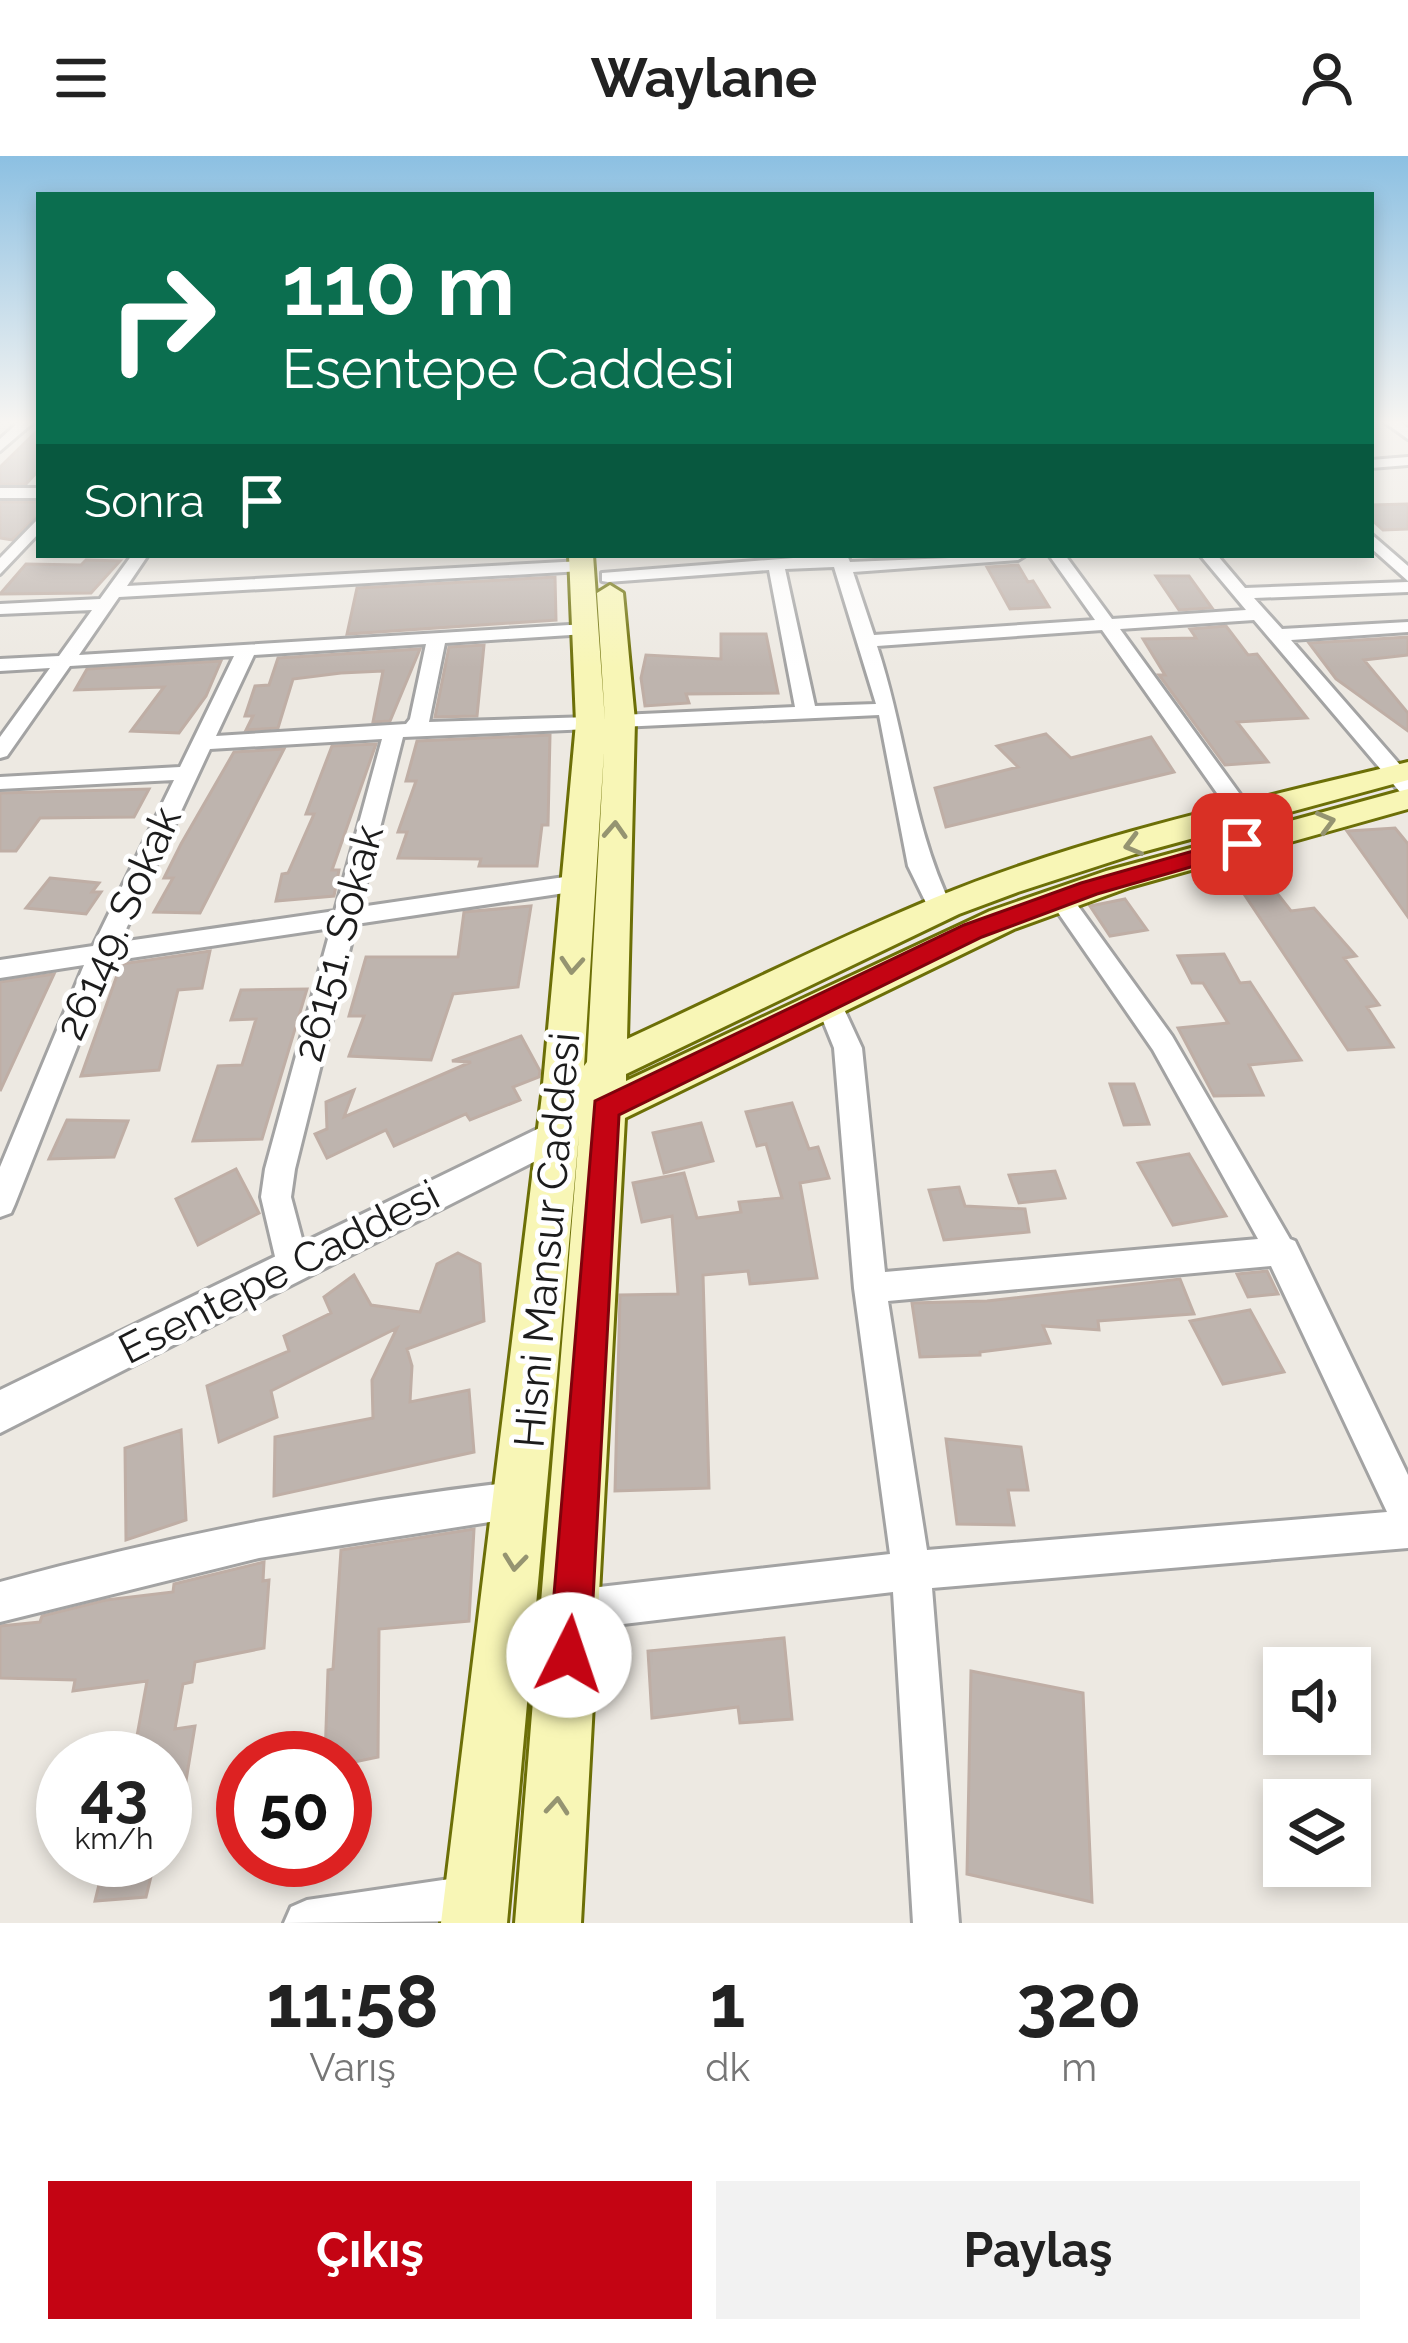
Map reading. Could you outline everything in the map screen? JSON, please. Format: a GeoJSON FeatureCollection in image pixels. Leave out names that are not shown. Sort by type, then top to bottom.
{"type":"FeatureCollection","features":[{"type":"Feature","properties":{"kind":"main road","name":"Hisni Mansur Caddesi"},"geometry":{"type":"LineString","coordinates":[[476,1910],[559,1133],[578,884],[606,722],[586,629],[594,563]]}},
{"type":"Feature","properties":{"kind":"main road"},"geometry":{"type":"LineString","coordinates":[[548,1923],[606,1087],[606,722],[594,563]]}},
{"type":"Feature","properties":{"kind":"main road","name":"Esentepe Caddesi"},"geometry":{"type":"LineString","coordinates":[[559,1133],[606,1087],[780,984],[941,909],[1065,865],[1244,814],[1405,783]]}},
{"type":"Feature","properties":{"kind":"main road","name":"Esentepe Caddesi"},"geometry":{"type":"LineString","coordinates":[[606,1087],[828,1001],[973,931],[1405,783]]}},
{"type":"Feature","properties":{"kind":"main road"},"geometry":{"type":"LineString","coordinates":[[608,1000],[630,1019],[653,1022],[780,984]]}},
{"type":"Feature","properties":{"kind":"street"},"geometry":{"type":"LineString","coordinates":[[0,569],[36,527]]}},
{"type":"Feature","properties":{"kind":"street"},"geometry":{"type":"LineString","coordinates":[[1374,542],[1408,576]]}},
{"type":"Feature","properties":{"kind":"street"},"geometry":{"type":"LineString","coordinates":[[0,752],[7,733],[138,558]]}},
{"type":"Feature","properties":{"kind":"street"},"geometry":{"type":"LineString","coordinates":[[307,581],[311,558]]}},
{"type":"Feature","properties":{"kind":"street"},"geometry":{"type":"LineString","coordinates":[[0,609],[445,564],[776,565],[929,558]]}},
{"type":"Feature","properties":{"kind":"street"},"geometry":{"type":"LineString","coordinates":[[1059,558],[1244,814]]}},
{"type":"Feature","properties":{"kind":"street"},"geometry":{"type":"LineString","coordinates":[[1211,558],[1405,783]]}},
{"type":"Feature","properties":{"kind":"street"},"geometry":{"type":"LineString","coordinates":[[840,561],[888,709],[920,866],[941,909]]}},
{"type":"Feature","properties":{"kind":"street"},"geometry":{"type":"LineString","coordinates":[[776,565],[806,712]]}},
{"type":"Feature","properties":{"kind":"street"},"geometry":{"type":"LineString","coordinates":[[1242,593],[1408,587]]}},
{"type":"Feature","properties":{"kind":"street"},"geometry":{"type":"LineString","coordinates":[[864,641],[1261,614]]}},
{"type":"Feature","properties":{"kind":"street"},"geometry":{"type":"LineString","coordinates":[[1279,635],[1408,627]]}},
{"type":"Feature","properties":{"kind":"street"},"geometry":{"type":"LineString","coordinates":[[0,665],[586,629]]}},
{"type":"Feature","properties":{"kind":"street","name":"26151. Sokak"},"geometry":{"type":"LineString","coordinates":[[293,1265],[276,1197],[278,1183],[345,915],[403,730],[419,721],[437,638]]}},
{"type":"Feature","properties":{"kind":"street","name":"26149. Sokak"},"geometry":{"type":"LineString","coordinates":[[0,1204],[102,953],[248,647]]}},
{"type":"Feature","properties":{"kind":"street"},"geometry":{"type":"LineString","coordinates":[[200,743],[888,709]]}},
{"type":"Feature","properties":{"kind":"street"},"geometry":{"type":"LineString","coordinates":[[0,783],[185,773]]}},
{"type":"Feature","properties":{"kind":"street"},"geometry":{"type":"LineString","coordinates":[[0,969],[578,884]]}},
{"type":"Feature","properties":{"kind":"street"},"geometry":{"type":"LineString","coordinates":[[1060,898],[1122,977],[1284,1251],[1408,1515]]}},
{"type":"Feature","properties":{"kind":"street"},"geometry":{"type":"LineString","coordinates":[[828,1001],[848,1048],[870,1288],[911,1571],[936,1923]]}},
{"type":"Feature","properties":{"kind":"street","name":"Esentepe Caddesi"},"geometry":{"type":"LineString","coordinates":[[0,1412],[559,1133]]}},
{"type":"Feature","properties":{"kind":"street"},"geometry":{"type":"LineString","coordinates":[[870,1288],[1284,1251]]}},
{"type":"Feature","properties":{"kind":"street"},"geometry":{"type":"LineString","coordinates":[[0,1602],[117,1567],[445,1508],[522,1499]]}},
{"type":"Feature","properties":{"kind":"street"},"geometry":{"type":"LineString","coordinates":[[573,1610],[911,1571],[1408,1528]]}},
{"type":"Feature","properties":{"kind":"street"},"geometry":{"type":"LineString","coordinates":[[307,1923],[476,1910]]}},
{"type":"Feature","properties":{"kind":"building"},"geometry":{"type":"Polygon","coordinates":[[[0,503],[36,503],[36,517],[12,540],[0,538],[0,503]]]}},
{"type":"Feature","properties":{"kind":"building"},"geometry":{"type":"Polygon","coordinates":[[[1408,504],[1408,529],[1383,530],[1374,522],[1374,505],[1408,504]]]}},
{"type":"Feature","properties":{"kind":"building"},"geometry":{"type":"Polygon","coordinates":[[[86,560],[120,561],[91,593],[0,594],[26,564],[81,565],[86,560]]]}},
{"type":"Feature","properties":{"kind":"building"},"geometry":{"type":"Polygon","coordinates":[[[1018,565],[1049,607],[1010,609],[987,567],[1018,565]]]}},
{"type":"Feature","properties":{"kind":"building"},"geometry":{"type":"Polygon","coordinates":[[[1156,576],[1189,576],[1212,608],[1179,610],[1156,576]]]}},
{"type":"Feature","properties":{"kind":"building"},"geometry":{"type":"Polygon","coordinates":[[[555,577],[556,620],[347,634],[357,588],[555,577]]]}},
{"type":"Feature","properties":{"kind":"building"},"geometry":{"type":"Polygon","coordinates":[[[1226,626],[1248,655],[1257,654],[1307,718],[1237,722],[1268,762],[1225,765],[1159,675],[1165,675],[1143,639],[1196,638],[1190,629],[1226,626]]]}},
{"type":"Feature","properties":{"kind":"building"},"geometry":{"type":"Polygon","coordinates":[[[721,634],[766,634],[778,693],[686,694],[689,703],[645,706],[641,678],[646,655],[721,659],[721,634]]]}},
{"type":"Feature","properties":{"kind":"building"},"geometry":{"type":"Polygon","coordinates":[[[1408,637],[1408,655],[1364,660],[1408,713],[1408,731],[1336,679],[1309,643],[1408,637]]]}},
{"type":"Feature","properties":{"kind":"building"},"geometry":{"type":"Polygon","coordinates":[[[484,645],[477,716],[435,717],[449,647],[484,645]]]}},
{"type":"Feature","properties":{"kind":"building"},"geometry":{"type":"Polygon","coordinates":[[[420,649],[390,721],[373,722],[383,671],[341,673],[293,679],[278,728],[246,730],[253,716],[245,716],[255,686],[269,685],[278,658],[420,649]]]}},
{"type":"Feature","properties":{"kind":"building"},"geometry":{"type":"Polygon","coordinates":[[[221,661],[206,696],[179,733],[131,731],[164,687],[75,690],[87,669],[221,661]]]}},
{"type":"Feature","properties":{"kind":"building"},"geometry":{"type":"Polygon","coordinates":[[[1046,734],[1071,758],[1151,737],[1174,772],[946,827],[935,788],[1018,767],[997,746],[1046,734]]]}},
{"type":"Feature","properties":{"kind":"building"},"geometry":{"type":"Polygon","coordinates":[[[550,735],[548,825],[542,825],[537,866],[479,866],[481,859],[398,858],[407,832],[398,832],[416,781],[406,781],[417,741],[550,735]]]}},
{"type":"Feature","properties":{"kind":"building"},"geometry":{"type":"Polygon","coordinates":[[[376,744],[332,870],[339,870],[334,896],[276,901],[282,874],[288,873],[314,814],[306,814],[332,746],[376,744]]]}},
{"type":"Feature","properties":{"kind":"building"},"geometry":{"type":"Polygon","coordinates":[[[284,749],[200,913],[154,912],[173,878],[164,878],[181,844],[234,752],[284,749]]]}},
{"type":"Feature","properties":{"kind":"building"},"geometry":{"type":"Polygon","coordinates":[[[149,789],[134,817],[40,818],[16,851],[0,851],[0,793],[149,789]]]}},
{"type":"Feature","properties":{"kind":"building"},"geometry":{"type":"Polygon","coordinates":[[[1395,828],[1408,844],[1408,917],[1347,831],[1395,828]]]}},
{"type":"Feature","properties":{"kind":"building"},"geometry":{"type":"Polygon","coordinates":[[[50,878],[99,883],[92,892],[101,892],[86,914],[26,908],[50,878]]]}},
{"type":"Feature","properties":{"kind":"building"},"geometry":{"type":"Polygon","coordinates":[[[1266,879],[1291,911],[1314,908],[1356,956],[1344,958],[1379,1005],[1367,1007],[1393,1047],[1348,1050],[1236,882],[1266,879]]]}},
{"type":"Feature","properties":{"kind":"building"},"geometry":{"type":"Polygon","coordinates":[[[1125,899],[1147,930],[1110,936],[1090,906],[1125,899]]]}},
{"type":"Feature","properties":{"kind":"building"},"geometry":{"type":"Polygon","coordinates":[[[531,906],[518,987],[453,994],[431,1060],[349,1056],[364,1016],[349,1016],[366,957],[458,957],[464,912],[531,906]]]}},
{"type":"Feature","properties":{"kind":"building"},"geometry":{"type":"Polygon","coordinates":[[[210,951],[202,988],[178,990],[159,1070],[81,1076],[121,964],[210,951]]]}},
{"type":"Feature","properties":{"kind":"building"},"geometry":{"type":"Polygon","coordinates":[[[1224,954],[1240,983],[1250,982],[1301,1060],[1249,1065],[1263,1095],[1214,1096],[1178,1028],[1228,1023],[1203,983],[1192,983],[1178,956],[1224,954]]]}},
{"type":"Feature","properties":{"kind":"building"},"geometry":{"type":"Polygon","coordinates":[[[54,974],[0,1091],[0,982],[54,974]]]}},
{"type":"Feature","properties":{"kind":"building"},"geometry":{"type":"Polygon","coordinates":[[[307,989],[262,1139],[193,1141],[218,1066],[242,1065],[256,1019],[231,1020],[241,990],[307,989]]]}},
{"type":"Feature","properties":{"kind":"building"},"geometry":{"type":"Polygon","coordinates":[[[521,1036],[540,1071],[539,1077],[513,1087],[520,1100],[470,1120],[466,1114],[394,1146],[386,1130],[327,1158],[315,1134],[327,1129],[326,1102],[354,1090],[344,1117],[471,1062],[452,1061],[521,1036]]]}},
{"type":"Feature","properties":{"kind":"building"},"geometry":{"type":"Polygon","coordinates":[[[1110,1084],[1134,1084],[1149,1124],[1124,1125],[1110,1084]]]}},
{"type":"Feature","properties":{"kind":"building"},"geometry":{"type":"Polygon","coordinates":[[[792,1103],[809,1149],[818,1147],[829,1178],[800,1183],[817,1278],[750,1284],[748,1271],[703,1275],[709,1488],[615,1491],[620,1295],[678,1294],[672,1216],[642,1222],[633,1183],[684,1173],[697,1218],[741,1212],[739,1202],[782,1198],[766,1144],[757,1146],[746,1112],[792,1103]]]}},
{"type":"Feature","properties":{"kind":"building"},"geometry":{"type":"Polygon","coordinates":[[[67,1120],[128,1121],[114,1157],[49,1159],[67,1120]]]}},
{"type":"Feature","properties":{"kind":"building"},"geometry":{"type":"Polygon","coordinates":[[[701,1123],[713,1161],[664,1173],[653,1133],[701,1123]]]}},
{"type":"Feature","properties":{"kind":"building"},"geometry":{"type":"Polygon","coordinates":[[[1189,1154],[1226,1216],[1173,1225],[1138,1163],[1189,1154]]]}},
{"type":"Feature","properties":{"kind":"building"},"geometry":{"type":"Polygon","coordinates":[[[236,1169],[259,1213],[198,1245],[176,1199],[236,1169]]]}},
{"type":"Feature","properties":{"kind":"building"},"geometry":{"type":"Polygon","coordinates":[[[1055,1171],[1065,1198],[1019,1203],[1009,1175],[1055,1171]]]}},
{"type":"Feature","properties":{"kind":"building"},"geometry":{"type":"Polygon","coordinates":[[[959,1187],[965,1206],[1025,1209],[1029,1232],[944,1240],[929,1190],[959,1187]]]}},
{"type":"Feature","properties":{"kind":"building"},"geometry":{"type":"Polygon","coordinates":[[[458,1253],[480,1264],[484,1321],[407,1349],[412,1366],[410,1402],[469,1390],[474,1452],[274,1496],[275,1437],[373,1418],[372,1380],[397,1328],[271,1391],[277,1417],[219,1442],[207,1386],[289,1351],[284,1336],[331,1313],[324,1297],[354,1275],[371,1305],[420,1312],[437,1264],[458,1253]]]}},
{"type":"Feature","properties":{"kind":"building"},"geometry":{"type":"Polygon","coordinates":[[[1267,1271],[1278,1294],[1248,1297],[1237,1274],[1267,1271]]]}},
{"type":"Feature","properties":{"kind":"building"},"geometry":{"type":"Polygon","coordinates":[[[1180,1279],[1194,1314],[1098,1321],[1099,1330],[1043,1326],[1050,1343],[980,1355],[920,1357],[912,1303],[987,1301],[1180,1279]]]}},
{"type":"Feature","properties":{"kind":"building"},"geometry":{"type":"Polygon","coordinates":[[[1250,1310],[1284,1372],[1223,1384],[1190,1321],[1250,1310]]]}},
{"type":"Feature","properties":{"kind":"building"},"geometry":{"type":"Polygon","coordinates":[[[181,1430],[186,1520],[126,1540],[125,1448],[181,1430]]]}},
{"type":"Feature","properties":{"kind":"building"},"geometry":{"type":"Polygon","coordinates":[[[946,1439],[1021,1447],[1028,1490],[1008,1490],[1014,1525],[957,1524],[946,1439]]]}},
{"type":"Feature","properties":{"kind":"building"},"geometry":{"type":"Polygon","coordinates":[[[474,1529],[469,1621],[379,1629],[378,1757],[372,1758],[372,1731],[326,1731],[341,1550],[474,1529]]]}},
{"type":"Feature","properties":{"kind":"building"},"geometry":{"type":"Polygon","coordinates":[[[264,1562],[263,1581],[269,1580],[264,1648],[195,1662],[192,1682],[183,1684],[175,1729],[195,1726],[192,1744],[192,1731],[138,1731],[147,1681],[73,1691],[75,1680],[0,1678],[0,1626],[40,1622],[42,1616],[106,1600],[173,1592],[174,1584],[264,1562]]]}},
{"type":"Feature","properties":{"kind":"building"},"geometry":{"type":"Polygon","coordinates":[[[784,1638],[792,1719],[740,1723],[738,1707],[652,1718],[648,1651],[784,1638]]]}},
{"type":"Feature","properties":{"kind":"building"},"geometry":{"type":"Polygon","coordinates":[[[971,1671],[1083,1693],[1092,1902],[967,1874],[971,1671]]]}},
{"type":"Feature","properties":{"kind":"building"},"geometry":{"type":"Polygon","coordinates":[[[98,1887],[148,1887],[146,1897],[95,1901],[98,1887]]]}},
{"type":"Feature","properties":{"kind":"route"},"geometry":{"type":"LineString","coordinates":[[569,1655],[605,1109],[973,931],[1089,889],[1242,844]]}}]}
